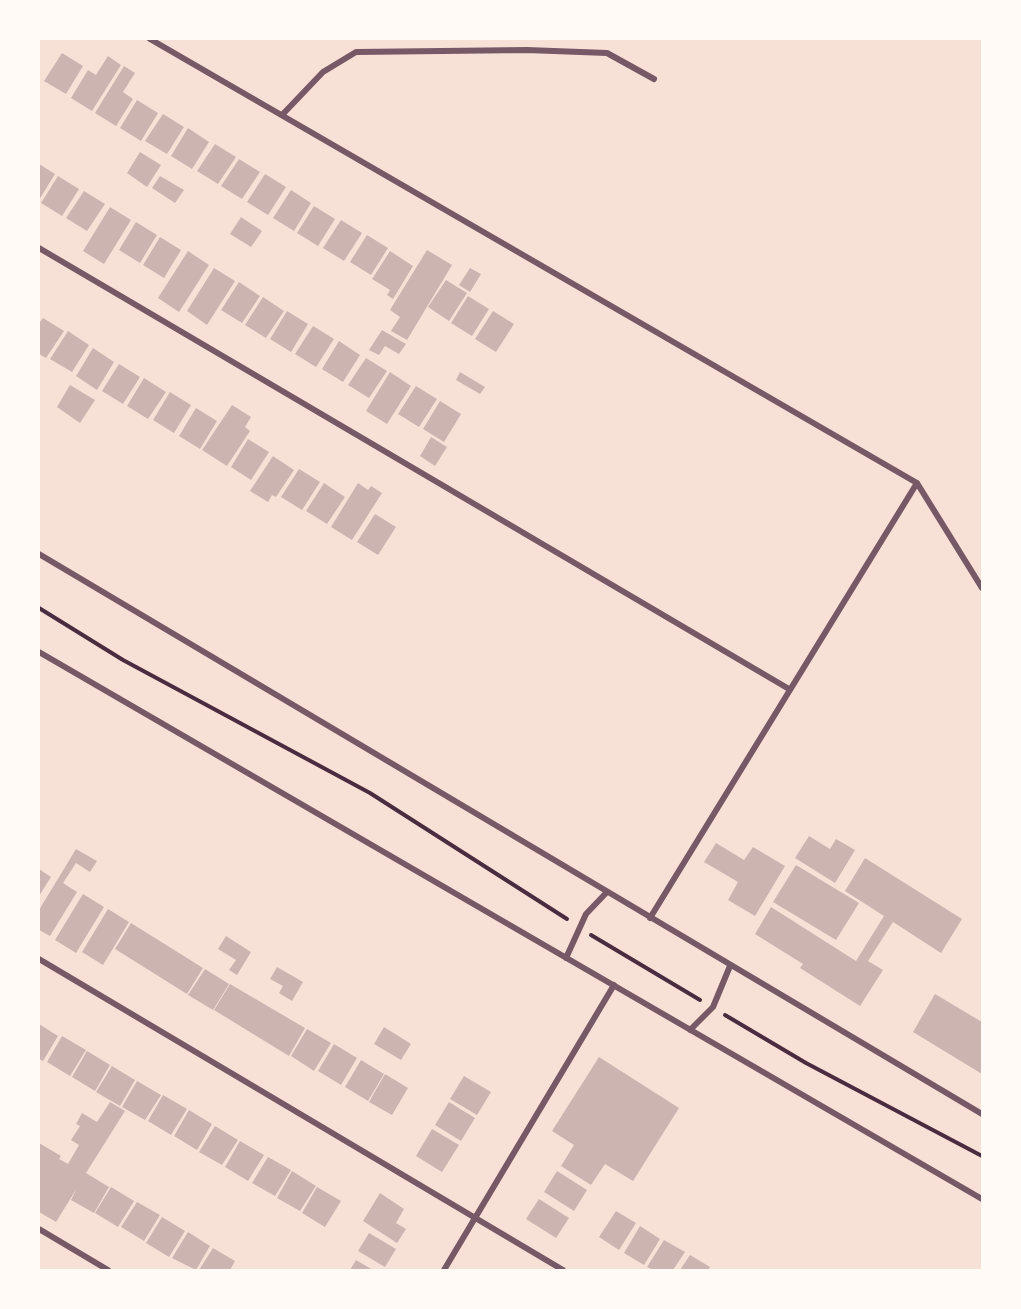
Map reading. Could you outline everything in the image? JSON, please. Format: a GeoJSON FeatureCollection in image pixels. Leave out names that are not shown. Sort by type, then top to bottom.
{"type":"FeatureCollection","features":[{"type":"Feature","properties":{"kind":"street"},"geometry":{"type":"LineString","coordinates":[[150,39],[917,483],[982,588]]}},
{"type":"Feature","properties":{"kind":"street"},"geometry":{"type":"LineString","coordinates":[[282,115],[323,72],[356,52],[527,50],[607,53],[654,79]]}},
{"type":"Feature","properties":{"kind":"street"},"geometry":{"type":"LineString","coordinates":[[39,248],[789,689]]}},
{"type":"Feature","properties":{"kind":"street"},"geometry":{"type":"LineString","coordinates":[[650,918],[917,483]]}},
{"type":"Feature","properties":{"kind":"street"},"geometry":{"type":"LineString","coordinates":[[39,554],[982,1114]]}},
{"type":"Feature","properties":{"kind":"street"},"geometry":{"type":"LineString","coordinates":[[39,652],[982,1199]]}},
{"type":"Feature","properties":{"kind":"street"},"geometry":{"type":"LineString","coordinates":[[566,958],[586,914],[607,892]]}},
{"type":"Feature","properties":{"kind":"street"},"geometry":{"type":"LineString","coordinates":[[39,958],[563,1270]]}},
{"type":"Feature","properties":{"kind":"street"},"geometry":{"type":"LineString","coordinates":[[690,1030],[713,1007],[730,966]]}},
{"type":"Feature","properties":{"kind":"street"},"geometry":{"type":"LineString","coordinates":[[444,1270],[614,985]]}},
{"type":"Feature","properties":{"kind":"street"},"geometry":{"type":"LineString","coordinates":[[39,1229],[108,1270]]}},
{"type":"Feature","properties":{"kind":"path"},"geometry":{"type":"LineString","coordinates":[[39,608],[123,660],[370,793],[579,927],[806,1063],[982,1156]]}},
{"type":"Feature","properties":{"kind":"building"},"geometry":{"type":"Polygon","coordinates":[[[62,53],[83,66],[66,94],[44,81],[62,53]]]}},
{"type":"Feature","properties":{"kind":"building"},"geometry":{"type":"Polygon","coordinates":[[[108,56],[121,65],[92,111],[71,98],[88,70],[96,75],[108,56]]]}},
{"type":"Feature","properties":{"kind":"building"},"geometry":{"type":"Polygon","coordinates":[[[124,66],[135,73],[123,92],[133,99],[116,126],[95,113],[124,66]]]}},
{"type":"Feature","properties":{"kind":"building"},"geometry":{"type":"Polygon","coordinates":[[[137,100],[158,113],[141,141],[120,128],[137,100]]]}},
{"type":"Feature","properties":{"kind":"building"},"geometry":{"type":"Polygon","coordinates":[[[163,114],[184,127],[167,154],[145,141],[163,114]]]}},
{"type":"Feature","properties":{"kind":"building"},"geometry":{"type":"Polygon","coordinates":[[[188,128],[209,142],[192,169],[171,156],[188,128]]]}},
{"type":"Feature","properties":{"kind":"building"},"geometry":{"type":"Polygon","coordinates":[[[215,144],[236,157],[218,184],[197,171],[215,144]]]}},
{"type":"Feature","properties":{"kind":"building"},"geometry":{"type":"Polygon","coordinates":[[[140,152],[161,165],[147,187],[127,173],[140,152]]]}},
{"type":"Feature","properties":{"kind":"building"},"geometry":{"type":"Polygon","coordinates":[[[239,159],[260,172],[242,199],[221,186],[239,159]]]}},
{"type":"Feature","properties":{"kind":"building"},"geometry":{"type":"Polygon","coordinates":[[[39,164],[55,174],[39,200],[39,164]]]}},
{"type":"Feature","properties":{"kind":"building"},"geometry":{"type":"Polygon","coordinates":[[[265,174],[286,187],[268,215],[247,202],[265,174]]]}},
{"type":"Feature","properties":{"kind":"building"},"geometry":{"type":"Polygon","coordinates":[[[58,176],[79,189],[62,216],[41,203],[58,176]]]}},
{"type":"Feature","properties":{"kind":"building"},"geometry":{"type":"Polygon","coordinates":[[[160,176],[184,190],[175,203],[152,188],[160,176]]]}},
{"type":"Feature","properties":{"kind":"building"},"geometry":{"type":"Polygon","coordinates":[[[291,190],[311,203],[294,231],[273,218],[291,190]]]}},
{"type":"Feature","properties":{"kind":"building"},"geometry":{"type":"Polygon","coordinates":[[[84,191],[105,204],[87,231],[66,218],[84,191]]]}},
{"type":"Feature","properties":{"kind":"building"},"geometry":{"type":"Polygon","coordinates":[[[314,206],[335,219],[318,246],[297,233],[314,206]]]}},
{"type":"Feature","properties":{"kind":"building"},"geometry":{"type":"Polygon","coordinates":[[[110,207],[131,220],[104,264],[83,251],[110,207]]]}},
{"type":"Feature","properties":{"kind":"building"},"geometry":{"type":"Polygon","coordinates":[[[241,217],[262,231],[251,247],[230,234],[241,217]]]}},
{"type":"Feature","properties":{"kind":"building"},"geometry":{"type":"Polygon","coordinates":[[[341,220],[362,233],[344,261],[323,248],[341,220]]]}},
{"type":"Feature","properties":{"kind":"building"},"geometry":{"type":"Polygon","coordinates":[[[136,222],[157,235],[140,263],[119,250],[136,222]]]}},
{"type":"Feature","properties":{"kind":"building"},"geometry":{"type":"Polygon","coordinates":[[[367,235],[388,248],[371,275],[350,262],[367,235]]]}},
{"type":"Feature","properties":{"kind":"building"},"geometry":{"type":"Polygon","coordinates":[[[160,237],[181,250],[164,278],[143,265],[160,237]]]}},
{"type":"Feature","properties":{"kind":"building"},"geometry":{"type":"Polygon","coordinates":[[[427,250],[452,265],[407,340],[391,331],[400,317],[390,310],[427,250]]]}},
{"type":"Feature","properties":{"kind":"building"},"geometry":{"type":"Polygon","coordinates":[[[188,251],[209,265],[179,312],[158,298],[188,251]]]}},
{"type":"Feature","properties":{"kind":"building"},"geometry":{"type":"Polygon","coordinates":[[[390,251],[413,266],[393,299],[387,295],[390,290],[372,279],[390,251]]]}},
{"type":"Feature","properties":{"kind":"building"},"geometry":{"type":"Polygon","coordinates":[[[214,268],[235,281],[207,325],[187,311],[214,268]]]}},
{"type":"Feature","properties":{"kind":"building"},"geometry":{"type":"Polygon","coordinates":[[[470,268],[481,274],[470,292],[459,285],[470,268]]]}},
{"type":"Feature","properties":{"kind":"building"},"geometry":{"type":"Polygon","coordinates":[[[446,280],[467,293],[449,321],[428,307],[446,280]]]}},
{"type":"Feature","properties":{"kind":"building"},"geometry":{"type":"Polygon","coordinates":[[[239,282],[260,296],[242,323],[221,310],[239,282]]]}},
{"type":"Feature","properties":{"kind":"building"},"geometry":{"type":"Polygon","coordinates":[[[468,296],[489,309],[472,336],[451,323],[468,296]]]}},
{"type":"Feature","properties":{"kind":"building"},"geometry":{"type":"Polygon","coordinates":[[[263,297],[284,311],[266,338],[245,325],[263,297]]]}},
{"type":"Feature","properties":{"kind":"building"},"geometry":{"type":"Polygon","coordinates":[[[287,311],[308,324],[291,352],[270,339],[287,311]]]}},
{"type":"Feature","properties":{"kind":"building"},"geometry":{"type":"Polygon","coordinates":[[[493,311],[514,324],[496,352],[475,339],[493,311]]]}},
{"type":"Feature","properties":{"kind":"building"},"geometry":{"type":"Polygon","coordinates":[[[43,318],[64,331],[46,358],[39,354],[39,323],[43,318]]]}},
{"type":"Feature","properties":{"kind":"building"},"geometry":{"type":"Polygon","coordinates":[[[313,326],[334,339],[316,367],[295,354],[313,326]]]}},
{"type":"Feature","properties":{"kind":"building"},"geometry":{"type":"Polygon","coordinates":[[[382,330],[406,344],[399,354],[385,346],[379,355],[369,350],[382,330]]]}},
{"type":"Feature","properties":{"kind":"building"},"geometry":{"type":"Polygon","coordinates":[[[68,331],[89,345],[72,372],[50,359],[68,331]]]}},
{"type":"Feature","properties":{"kind":"building"},"geometry":{"type":"Polygon","coordinates":[[[339,341],[360,355],[343,382],[322,369],[339,341]]]}},
{"type":"Feature","properties":{"kind":"building"},"geometry":{"type":"Polygon","coordinates":[[[93,348],[114,362],[97,390],[76,376],[93,348]]]}},
{"type":"Feature","properties":{"kind":"building"},"geometry":{"type":"Polygon","coordinates":[[[366,358],[387,371],[369,398],[348,385],[366,358]]]}},
{"type":"Feature","properties":{"kind":"building"},"geometry":{"type":"Polygon","coordinates":[[[119,364],[140,377],[123,404],[102,391],[119,364]]]}},
{"type":"Feature","properties":{"kind":"building"},"geometry":{"type":"Polygon","coordinates":[[[390,372],[411,386],[387,424],[366,411],[390,372]]]}},
{"type":"Feature","properties":{"kind":"building"},"geometry":{"type":"Polygon","coordinates":[[[460,372],[485,387],[480,394],[456,380],[460,372]]]}},
{"type":"Feature","properties":{"kind":"building"},"geometry":{"type":"Polygon","coordinates":[[[144,378],[166,392],[148,419],[127,406],[144,378]]]}},
{"type":"Feature","properties":{"kind":"building"},"geometry":{"type":"Polygon","coordinates":[[[70,385],[95,400],[80,423],[57,407],[70,385]]]}},
{"type":"Feature","properties":{"kind":"building"},"geometry":{"type":"Polygon","coordinates":[[[416,386],[437,399],[419,427],[398,414],[416,386]]]}},
{"type":"Feature","properties":{"kind":"building"},"geometry":{"type":"Polygon","coordinates":[[[170,392],[191,405],[174,433],[153,420],[170,392]]]}},
{"type":"Feature","properties":{"kind":"building"},"geometry":{"type":"Polygon","coordinates":[[[440,401],[461,414],[444,442],[423,429],[440,401]]]}},
{"type":"Feature","properties":{"kind":"building"},"geometry":{"type":"Polygon","coordinates":[[[232,405],[251,417],[245,427],[250,431],[227,466],[202,450],[232,405]]]}},
{"type":"Feature","properties":{"kind":"building"},"geometry":{"type":"Polygon","coordinates":[[[196,408],[217,421],[200,449],[179,436],[196,408]]]}},
{"type":"Feature","properties":{"kind":"building"},"geometry":{"type":"Polygon","coordinates":[[[431,437],[447,447],[435,466],[420,456],[431,437]]]}},
{"type":"Feature","properties":{"kind":"building"},"geometry":{"type":"Polygon","coordinates":[[[248,439],[269,452],[251,480],[231,467],[248,439]]]}},
{"type":"Feature","properties":{"kind":"building"},"geometry":{"type":"Polygon","coordinates":[[[273,456],[294,470],[276,497],[272,495],[268,502],[250,491],[273,456]]]}},
{"type":"Feature","properties":{"kind":"building"},"geometry":{"type":"Polygon","coordinates":[[[299,469],[320,482],[302,510],[281,497],[299,469]]]}},
{"type":"Feature","properties":{"kind":"building"},"geometry":{"type":"Polygon","coordinates":[[[324,483],[345,497],[327,524],[306,511],[324,483]]]}},
{"type":"Feature","properties":{"kind":"building"},"geometry":{"type":"Polygon","coordinates":[[[358,483],[368,490],[371,486],[382,493],[352,540],[331,527],[358,483]]]}},
{"type":"Feature","properties":{"kind":"building"},"geometry":{"type":"Polygon","coordinates":[[[375,514],[396,527],[378,555],[357,542],[375,514]]]}},
{"type":"Feature","properties":{"kind":"building"},"geometry":{"type":"Polygon","coordinates":[[[809,836],[830,849],[836,839],[855,850],[835,883],[795,858],[809,836]]]}},
{"type":"Feature","properties":{"kind":"building"},"geometry":{"type":"Polygon","coordinates":[[[716,843],[744,860],[753,847],[785,866],[755,916],[728,900],[738,882],[704,862],[716,843]]]}},
{"type":"Feature","properties":{"kind":"building"},"geometry":{"type":"Polygon","coordinates":[[[76,849],[97,861],[90,872],[76,863],[63,883],[77,892],[50,936],[39,930],[39,910],[76,849]]]}},
{"type":"Feature","properties":{"kind":"building"},"geometry":{"type":"Polygon","coordinates":[[[865,858],[962,919],[941,953],[893,922],[868,961],[883,970],[860,1006],[800,968],[803,964],[755,934],[771,907],[856,961],[884,916],[845,891],[865,858]]]}},
{"type":"Feature","properties":{"kind":"building"},"geometry":{"type":"Polygon","coordinates":[[[796,865],[859,903],[836,940],[773,902],[796,865]]]}},
{"type":"Feature","properties":{"kind":"building"},"geometry":{"type":"Polygon","coordinates":[[[39,869],[51,877],[39,896],[39,869]]]}},
{"type":"Feature","properties":{"kind":"building"},"geometry":{"type":"Polygon","coordinates":[[[83,894],[104,907],[76,953],[55,940],[83,894]]]}},
{"type":"Feature","properties":{"kind":"building"},"geometry":{"type":"Polygon","coordinates":[[[108,909],[129,922],[103,965],[82,952],[108,909]]]}},
{"type":"Feature","properties":{"kind":"building"},"geometry":{"type":"Polygon","coordinates":[[[131,923],[203,968],[187,994],[115,949],[131,923]]]}},
{"type":"Feature","properties":{"kind":"building"},"geometry":{"type":"Polygon","coordinates":[[[226,936],[251,952],[237,975],[229,970],[236,960],[218,949],[226,936]]]}},
{"type":"Feature","properties":{"kind":"building"},"geometry":{"type":"Polygon","coordinates":[[[277,967],[303,982],[292,1001],[279,993],[283,986],[270,979],[277,967]]]}},
{"type":"Feature","properties":{"kind":"building"},"geometry":{"type":"Polygon","coordinates":[[[205,969],[229,984],[213,1010],[188,995],[205,969]]]}},
{"type":"Feature","properties":{"kind":"building"},"geometry":{"type":"Polygon","coordinates":[[[230,984],[305,1028],[289,1056],[214,1010],[230,984]]]}},
{"type":"Feature","properties":{"kind":"building"},"geometry":{"type":"Polygon","coordinates":[[[935,994],[982,1022],[982,1074],[913,1032],[935,994]]]}},
{"type":"Feature","properties":{"kind":"building"},"geometry":{"type":"Polygon","coordinates":[[[39,1024],[58,1036],[43,1061],[39,1059],[39,1024]]]}},
{"type":"Feature","properties":{"kind":"building"},"geometry":{"type":"Polygon","coordinates":[[[384,1027],[411,1044],[401,1060],[374,1044],[384,1027]]]}},
{"type":"Feature","properties":{"kind":"building"},"geometry":{"type":"Polygon","coordinates":[[[307,1029],[331,1043],[314,1071],[291,1056],[307,1029]]]}},
{"type":"Feature","properties":{"kind":"building"},"geometry":{"type":"Polygon","coordinates":[[[62,1036],[86,1050],[70,1076],[47,1062],[62,1036]]]}},
{"type":"Feature","properties":{"kind":"building"},"geometry":{"type":"Polygon","coordinates":[[[334,1044],[357,1058],[341,1085],[318,1071],[334,1044]]]}},
{"type":"Feature","properties":{"kind":"building"},"geometry":{"type":"Polygon","coordinates":[[[87,1051],[110,1065],[95,1091],[72,1077],[87,1051]]]}},
{"type":"Feature","properties":{"kind":"building"},"geometry":{"type":"Polygon","coordinates":[[[599,1057],[679,1108],[633,1181],[605,1164],[591,1185],[561,1166],[574,1145],[552,1131],[599,1057]]]}},
{"type":"Feature","properties":{"kind":"building"},"geometry":{"type":"Polygon","coordinates":[[[361,1060],[384,1074],[368,1101],[345,1087],[361,1060]]]}},
{"type":"Feature","properties":{"kind":"building"},"geometry":{"type":"Polygon","coordinates":[[[112,1066],[135,1080],[120,1106],[96,1092],[112,1066]]]}},
{"type":"Feature","properties":{"kind":"building"},"geometry":{"type":"Polygon","coordinates":[[[385,1074],[408,1088],[392,1115],[369,1102],[385,1074]]]}},
{"type":"Feature","properties":{"kind":"building"},"geometry":{"type":"Polygon","coordinates":[[[464,1076],[491,1092],[477,1115],[450,1099],[464,1076]]]}},
{"type":"Feature","properties":{"kind":"building"},"geometry":{"type":"Polygon","coordinates":[[[137,1081],[161,1095],[145,1120],[122,1107],[137,1081]]]}},
{"type":"Feature","properties":{"kind":"building"},"geometry":{"type":"Polygon","coordinates":[[[163,1095],[187,1109],[171,1135],[148,1121],[163,1095]]]}},
{"type":"Feature","properties":{"kind":"building"},"geometry":{"type":"Polygon","coordinates":[[[110,1102],[125,1111],[86,1173],[109,1187],[94,1213],[71,1200],[77,1188],[56,1222],[39,1212],[39,1143],[61,1156],[59,1159],[68,1164],[79,1145],[71,1140],[80,1126],[76,1124],[82,1113],[97,1122],[110,1102]]]}},
{"type":"Feature","properties":{"kind":"building"},"geometry":{"type":"Polygon","coordinates":[[[449,1102],[475,1118],[461,1141],[435,1125],[449,1102]]]}},
{"type":"Feature","properties":{"kind":"building"},"geometry":{"type":"Polygon","coordinates":[[[189,1110],[212,1124],[197,1150],[174,1136],[189,1110]]]}},
{"type":"Feature","properties":{"kind":"building"},"geometry":{"type":"Polygon","coordinates":[[[215,1126],[238,1140],[222,1165],[199,1152],[215,1126]]]}},
{"type":"Feature","properties":{"kind":"building"},"geometry":{"type":"Polygon","coordinates":[[[432,1129],[459,1145],[442,1172],[416,1156],[432,1129]]]}},
{"type":"Feature","properties":{"kind":"building"},"geometry":{"type":"Polygon","coordinates":[[[240,1141],[264,1155],[248,1181],[225,1167],[240,1141]]]}},
{"type":"Feature","properties":{"kind":"building"},"geometry":{"type":"Polygon","coordinates":[[[268,1157],[291,1170],[275,1196],[252,1183],[268,1157]]]}},
{"type":"Feature","properties":{"kind":"building"},"geometry":{"type":"Polygon","coordinates":[[[292,1171],[316,1186],[300,1211],[277,1198],[292,1171]]]}},
{"type":"Feature","properties":{"kind":"building"},"geometry":{"type":"Polygon","coordinates":[[[557,1171],[587,1190],[574,1211],[544,1192],[557,1171]]]}},
{"type":"Feature","properties":{"kind":"building"},"geometry":{"type":"Polygon","coordinates":[[[111,1187],[134,1201],[118,1227],[95,1213],[111,1187]]]}},
{"type":"Feature","properties":{"kind":"building"},"geometry":{"type":"Polygon","coordinates":[[[317,1187],[341,1201],[325,1227],[302,1213],[317,1187]]]}},
{"type":"Feature","properties":{"kind":"building"},"geometry":{"type":"Polygon","coordinates":[[[380,1193],[404,1209],[396,1223],[406,1229],[397,1243],[363,1221],[380,1193]]]}},
{"type":"Feature","properties":{"kind":"building"},"geometry":{"type":"Polygon","coordinates":[[[539,1199],[569,1218],[556,1238],[526,1219],[539,1199]]]}},
{"type":"Feature","properties":{"kind":"building"},"geometry":{"type":"Polygon","coordinates":[[[137,1202],[160,1215],[144,1241],[121,1227],[137,1202]]]}},
{"type":"Feature","properties":{"kind":"building"},"geometry":{"type":"Polygon","coordinates":[[[616,1211],[636,1223],[619,1250],[599,1237],[616,1211]]]}},
{"type":"Feature","properties":{"kind":"building"},"geometry":{"type":"Polygon","coordinates":[[[162,1217],[185,1231],[169,1257],[146,1243],[162,1217]]]}},
{"type":"Feature","properties":{"kind":"building"},"geometry":{"type":"Polygon","coordinates":[[[640,1226],[660,1239],[644,1265],[624,1253],[640,1226]]]}},
{"type":"Feature","properties":{"kind":"building"},"geometry":{"type":"Polygon","coordinates":[[[188,1232],[210,1246],[196,1270],[172,1258],[188,1232]]]}},
{"type":"Feature","properties":{"kind":"building"},"geometry":{"type":"Polygon","coordinates":[[[369,1233],[396,1249],[385,1267],[358,1251],[369,1233]]]}},
{"type":"Feature","properties":{"kind":"building"},"geometry":{"type":"Polygon","coordinates":[[[664,1240],[685,1252],[673,1270],[653,1270],[647,1267],[664,1240]]]}},
{"type":"Feature","properties":{"kind":"building"},"geometry":{"type":"Polygon","coordinates":[[[213,1248],[235,1261],[230,1270],[199,1270],[213,1248]]]}},
{"type":"Feature","properties":{"kind":"building"},"geometry":{"type":"Polygon","coordinates":[[[690,1255],[710,1267],[708,1270],[680,1270],[690,1255]]]}},
{"type":"Feature","properties":{"kind":"building"},"geometry":{"type":"Polygon","coordinates":[[[356,1260],[373,1270],[350,1270],[356,1260]]]}}]}
